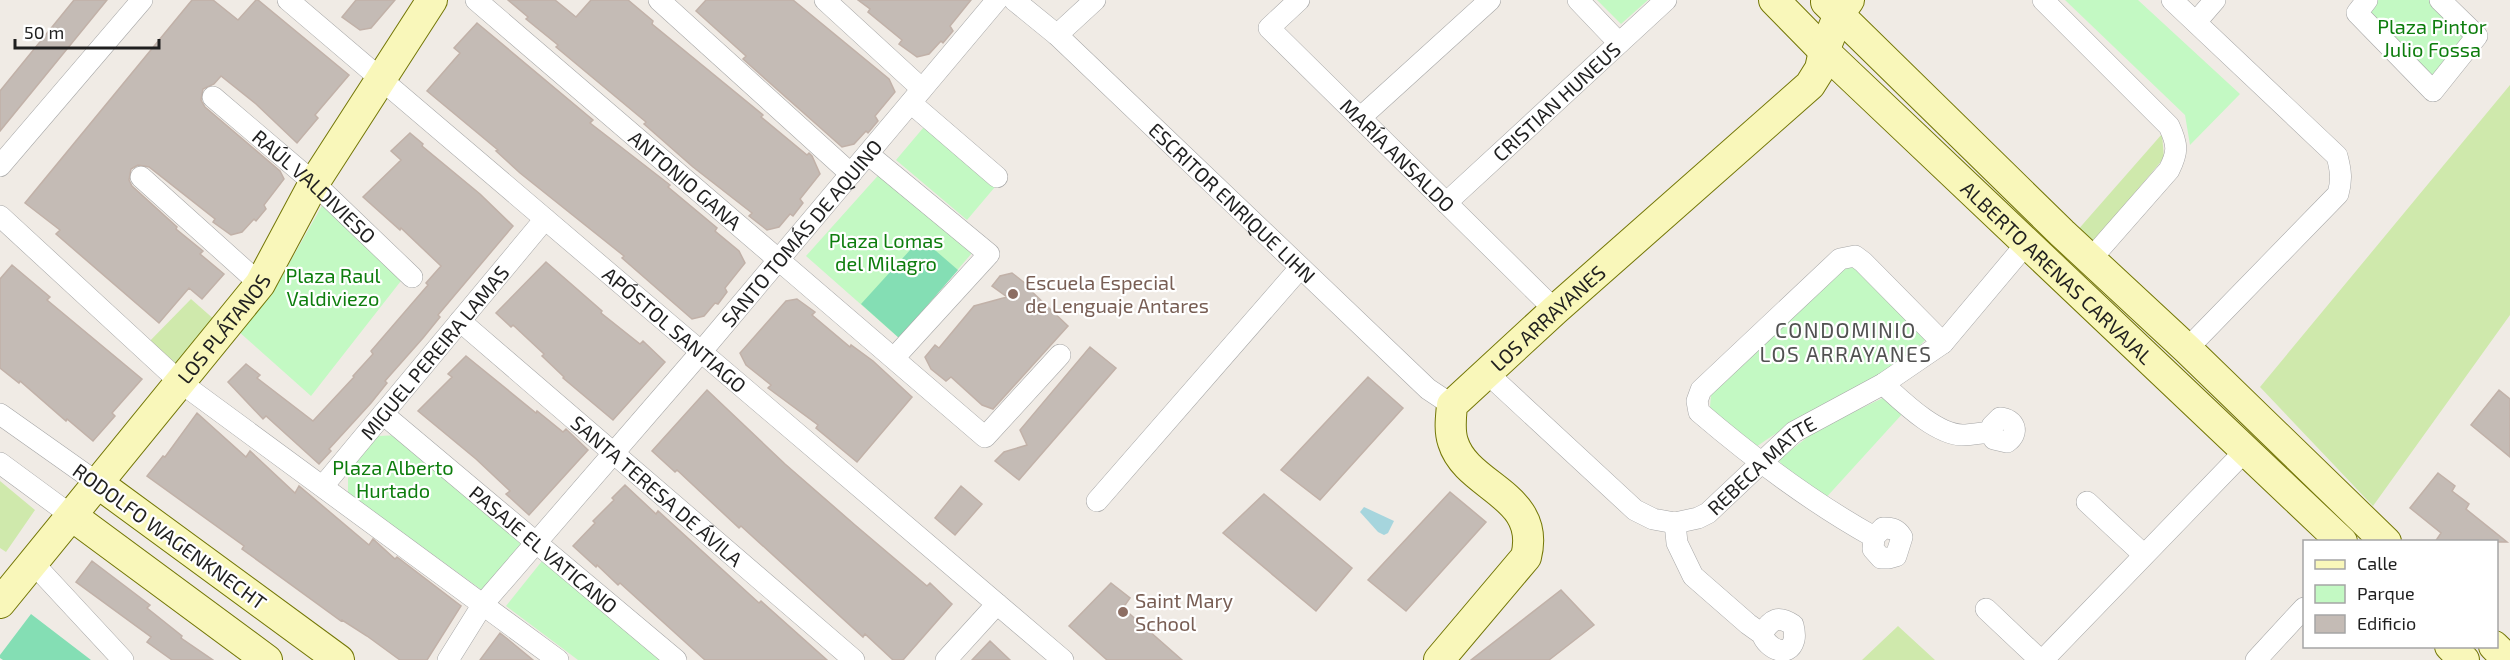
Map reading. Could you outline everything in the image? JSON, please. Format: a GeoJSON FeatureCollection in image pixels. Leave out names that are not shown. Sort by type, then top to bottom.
{"type":"FeatureCollection","features":[{"type":"Feature","properties":{"kind":"street"},"geometry":{"type":"LineString","coordinates":[[0,166],[142,0]]}},
{"type":"Feature","properties":{"kind":"street","name":"APÓSTOL SANTIAGO"},"geometry":{"type":"LineString","coordinates":[[288,0],[1063,660]]}},
{"type":"Feature","properties":{"kind":"street","name":"LOS PLÁTANOS"},"geometry":{"type":"LineString","coordinates":[[0,603],[260,284],[314,183],[432,0]]}},
{"type":"Feature","properties":{"kind":"street","name":"ANTONIO GANA"},"geometry":{"type":"LineString","coordinates":[[476,0],[985,437],[1060,355]]}},
{"type":"Feature","properties":{"kind":"street"},"geometry":{"type":"LineString","coordinates":[[659,0],[851,174]]}},
{"type":"Feature","properties":{"kind":"street"},"geometry":{"type":"LineString","coordinates":[[825,0],[997,177]]}},
{"type":"Feature","properties":{"kind":"street","name":"SANTO TOMÁS DE AQUINO"},"geometry":{"type":"LineString","coordinates":[[448,660],[483,604],[701,352],[997,0]]}},
{"type":"Feature","properties":{"kind":"street","name":"ESCRITOR ENRIQUE LIHN"},"geometry":{"type":"LineString","coordinates":[[1014,0],[1057,35],[1428,389],[1452,405]]}},
{"type":"Feature","properties":{"kind":"street"},"geometry":{"type":"LineString","coordinates":[[1057,35],[1095,0]]}},
{"type":"Feature","properties":{"kind":"street","name":"MARÍA ANSALDO"},"geometry":{"type":"LineString","coordinates":[[1299,0],[1269,28],[1555,310]]}},
{"type":"Feature","properties":{"kind":"street"},"geometry":{"type":"LineString","coordinates":[[1360,118],[1490,0]]}},
{"type":"Feature","properties":{"kind":"street"},"geometry":{"type":"LineString","coordinates":[[1578,0],[1619,44]]}},
{"type":"Feature","properties":{"kind":"street","name":"CRISTIAN HUNEUS"},"geometry":{"type":"LineString","coordinates":[[1446,203],[1666,0]]}},
{"type":"Feature","properties":{"kind":"street","name":"ALBERTO ARENAS CARVAJAL"},"geometry":{"type":"LineString","coordinates":[[1774,0],[1824,51],[2340,540]]}},
{"type":"Feature","properties":{"kind":"street"},"geometry":{"type":"LineString","coordinates":[[2043,0],[2169,126],[2176,140],[2176,156],[2169,170],[2090,260]]}},
{"type":"Feature","properties":{"kind":"street"},"geometry":{"type":"LineString","coordinates":[[2172,0],[2337,156],[2341,170],[2341,182],[2337,194],[2187,349]]}},
{"type":"Feature","properties":{"kind":"street"},"geometry":{"type":"LineString","coordinates":[[2196,22],[2215,0]]}},
{"type":"Feature","properties":{"kind":"street"},"geometry":{"type":"LineString","coordinates":[[2367,0],[2357,13],[2433,91],[2477,36],[2440,0]]}},
{"type":"Feature","properties":{"kind":"street","name":"ALBERTO ARENAS CARVAJAL"},"geometry":{"type":"LineString","coordinates":[[1837,5],[2090,260],[2187,349],[2384,540]]}},
{"type":"Feature","properties":{"kind":"street","name":"LOS ARRAYANES"},"geometry":{"type":"LineString","coordinates":[[1452,405],[1555,310],[1810,85],[1820,69],[1837,5]]}},
{"type":"Feature","properties":{"kind":"street","name":"RAÚL VALDIVIESO"},"geometry":{"type":"LineString","coordinates":[[213,97],[314,183],[412,277]]}},
{"type":"Feature","properties":{"kind":"street"},"geometry":{"type":"LineString","coordinates":[[868,154],[989,254],[894,358]]}},
{"type":"Feature","properties":{"kind":"street"},"geometry":{"type":"LineString","coordinates":[[141,177],[260,284]]}},
{"type":"Feature","properties":{"kind":"street"},"geometry":{"type":"LineString","coordinates":[[0,216],[180,382],[558,660]]}},
{"type":"Feature","properties":{"kind":"street","name":"MIGUEL PEREIRA LAMAS"},"geometry":{"type":"LineString","coordinates":[[323,486],[545,219]]}},
{"type":"Feature","properties":{"kind":"street","name":"REBECA MATTE"},"geometry":{"type":"LineString","coordinates":[[1487,373],[1635,510],[1653,519],[1676,523],[1698,518],[1708,513],[1794,432],[1883,384],[1943,343],[2027,243]]}},
{"type":"Feature","properties":{"kind":"street"},"geometry":{"type":"LineString","coordinates":[[1874,537],[1827,511],[1761,461],[1699,412],[1697,401],[1701,390],[1840,259],[1855,256],[1863,262],[1943,343]]}},
{"type":"Feature","properties":{"kind":"street"},"geometry":{"type":"LineString","coordinates":[[1097,501],[1300,268]]}},
{"type":"Feature","properties":{"kind":"street","name":"SANTA TERESA DE ÁVILA"},"geometry":{"type":"LineString","coordinates":[[460,321],[854,660]]}},
{"type":"Feature","properties":{"kind":"street"},"geometry":{"type":"LineString","coordinates":[[1883,384],[1915,412],[1941,428],[1960,435],[1990,432]]}},
{"type":"Feature","properties":{"kind":"street"},"geometry":{"type":"LineString","coordinates":[[1439,660],[1526,557],[1529,544],[1525,524],[1518,509],[1461,459],[1453,442],[1450,424],[1452,405]]}},
{"type":"Feature","properties":{"kind":"street","name":"RODOLFO WAGENKNECHT"},"geometry":{"type":"LineString","coordinates":[[0,414],[339,660]]}},
{"type":"Feature","properties":{"kind":"street","name":"PASAJE EL VATICANO"},"geometry":{"type":"LineString","coordinates":[[383,414],[676,660]]}},
{"type":"Feature","properties":{"kind":"street"},"geometry":{"type":"LineString","coordinates":[[1986,609],[2041,660],[2246,450]]}},
{"type":"Feature","properties":{"kind":"street","name":"RODOLFO WAGENKNECHT"},"geometry":{"type":"LineString","coordinates":[[0,463],[267,660]]}},
{"type":"Feature","properties":{"kind":"street"},"geometry":{"type":"LineString","coordinates":[[2087,502],[2143,554]]}},
{"type":"Feature","properties":{"kind":"street"},"geometry":{"type":"LineString","coordinates":[[1676,523],[1677,543],[1693,576],[1762,634]]}},
{"type":"Feature","properties":{"kind":"street"},"geometry":{"type":"LineString","coordinates":[[33,563],[123,660]]}},
{"type":"Feature","properties":{"kind":"street"},"geometry":{"type":"LineString","coordinates":[[946,660],[997,604]]}},
{"type":"Feature","properties":{"kind":"street"},"geometry":{"type":"LineString","coordinates":[[2256,660],[2303,609]]}},
{"type":"Feature","properties":{"kind":"street"},"geometry":{"type":"LineString","coordinates":[[2496,648],[2508,660]]}},
{"type":"Feature","properties":{"kind":"green space"},"geometry":{"type":"Polygon","coordinates":[[[1597,0],[1648,0],[1621,24],[1597,0]]]}},
{"type":"Feature","properties":{"kind":"green space"},"geometry":{"type":"Polygon","coordinates":[[[2065,0],[2138,0],[2240,94],[2190,145],[2185,115],[2065,0]]]}},
{"type":"Feature","properties":{"kind":"green space","name":"Plaza Pintor Julio Fossa"},"geometry":{"type":"Polygon","coordinates":[[[2377,0],[2432,0],[2472,35],[2434,80],[2366,13],[2377,0]]]}},
{"type":"Feature","properties":{"kind":"green space"},"geometry":{"type":"Polygon","coordinates":[[[2510,85],[2510,315],[2373,506],[2260,387],[2510,85]]]}},
{"type":"Feature","properties":{"kind":"green space"},"geometry":{"type":"Polygon","coordinates":[[[929,121],[1000,181],[967,220],[896,160],[929,121]]]}},
{"type":"Feature","properties":{"kind":"green space"},"geometry":{"type":"Polygon","coordinates":[[[2162,134],[2164,158],[2090,246],[2076,232],[2162,134]]]}},
{"type":"Feature","properties":{"kind":"green space","name":"Plaza Lomas del Milagro"},"geometry":{"type":"Polygon","coordinates":[[[883,170],[972,253],[899,338],[806,256],[883,170]]]}},
{"type":"Feature","properties":{"kind":"green space","name":"Plaza Raul Valdiviezo"},"geometry":{"type":"Polygon","coordinates":[[[324,202],[404,277],[311,396],[238,331],[273,292],[324,202]]]}},
{"type":"Feature","properties":{"kind":"green space"},"geometry":{"type":"Polygon","coordinates":[[[921,238],[958,270],[899,338],[861,304],[921,238]]]}},
{"type":"Feature","properties":{"kind":"green space"},"geometry":{"type":"Polygon","coordinates":[[[1840,266],[1858,267],[1928,337],[1902,361],[1887,371],[1801,418],[1753,449],[1710,407],[1711,395],[1840,266]]]}},
{"type":"Feature","properties":{"kind":"green space"},"geometry":{"type":"Polygon","coordinates":[[[191,299],[224,328],[180,382],[143,348],[191,299]]]}},
{"type":"Feature","properties":{"kind":"green space"},"geometry":{"type":"Polygon","coordinates":[[[1887,396],[1904,412],[1823,501],[1799,483],[1778,460],[1818,429],[1887,396]]]}},
{"type":"Feature","properties":{"kind":"green space","name":"Plaza Alberto Hurtado"},"geometry":{"type":"Polygon","coordinates":[[[401,435],[525,545],[486,593],[348,493],[348,471],[378,436],[401,435]]]}},
{"type":"Feature","properties":{"kind":"green space"},"geometry":{"type":"Polygon","coordinates":[[[0,481],[35,510],[6,552],[0,548],[0,481]]]}},
{"type":"Feature","properties":{"kind":"green space"},"geometry":{"type":"Polygon","coordinates":[[[546,556],[663,660],[578,660],[506,606],[546,556]]]}},
{"type":"Feature","properties":{"kind":"green space"},"geometry":{"type":"Polygon","coordinates":[[[31,614],[91,660],[3,660],[0,658],[31,614]]]}},
{"type":"Feature","properties":{"kind":"green space"},"geometry":{"type":"Polygon","coordinates":[[[1898,626],[1935,660],[1862,660],[1898,626]]]}},
{"type":"Feature","properties":{"kind":"water"},"geometry":{"type":"Polygon","coordinates":[[[1364,507],[1394,521],[1388,533],[1384,535],[1378,532],[1360,512],[1364,507]]]}},
{"type":"Feature","properties":{"kind":"building"},"geometry":{"type":"Polygon","coordinates":[[[74,0],[107,0],[0,131],[0,91],[74,0]]]}},
{"type":"Feature","properties":{"kind":"building"},"geometry":{"type":"Polygon","coordinates":[[[192,0],[213,0],[238,20],[258,0],[349,75],[315,115],[318,118],[297,143],[256,104],[221,76],[214,84],[203,89],[201,100],[205,107],[280,171],[284,179],[264,205],[266,209],[242,232],[231,235],[213,222],[215,219],[149,167],[138,165],[131,169],[129,180],[132,186],[177,227],[176,229],[203,251],[200,254],[224,274],[202,299],[189,288],[159,323],[56,234],[60,230],[25,203],[192,0]]]}},
{"type":"Feature","properties":{"kind":"building"},"geometry":{"type":"Polygon","coordinates":[[[356,0],[395,0],[371,28],[360,30],[342,17],[356,0]]]}},
{"type":"Feature","properties":{"kind":"building"},"geometry":{"type":"Polygon","coordinates":[[[508,0],[555,0],[576,17],[591,0],[628,0],[653,21],[652,24],[763,115],[761,117],[807,155],[809,153],[812,156],[820,174],[800,199],[803,203],[793,216],[790,214],[779,227],[767,230],[749,216],[752,213],[693,167],[644,124],[646,122],[556,47],[558,45],[526,19],[528,17],[508,0]]]}},
{"type":"Feature","properties":{"kind":"building"},"geometry":{"type":"Polygon","coordinates":[[[706,0],[793,0],[889,79],[895,92],[875,116],[878,121],[854,144],[842,147],[743,59],[746,56],[696,11],[706,0]]]}},
{"type":"Feature","properties":{"kind":"building"},"geometry":{"type":"Polygon","coordinates":[[[858,0],[971,0],[950,26],[953,31],[943,43],[941,41],[929,54],[917,57],[899,44],[902,40],[868,12],[870,9],[858,0]]]}},
{"type":"Feature","properties":{"kind":"building"},"geometry":{"type":"Polygon","coordinates":[[[477,23],[593,120],[590,123],[670,185],[668,187],[717,228],[715,231],[739,251],[745,263],[725,288],[727,292],[718,304],[715,303],[704,316],[692,319],[622,258],[624,256],[520,173],[496,151],[498,150],[427,91],[460,53],[454,48],[477,23]]]}},
{"type":"Feature","properties":{"kind":"building"},"geometry":{"type":"Polygon","coordinates":[[[410,133],[513,226],[438,315],[440,317],[385,381],[387,383],[371,403],[329,449],[331,451],[319,464],[266,416],[263,419],[228,382],[246,364],[260,375],[257,378],[313,421],[354,377],[373,354],[371,351],[428,285],[426,283],[441,266],[401,228],[400,230],[363,197],[401,160],[391,151],[410,133]]]}},
{"type":"Feature","properties":{"kind":"building"},"geometry":{"type":"Polygon","coordinates":[[[546,262],[602,311],[601,313],[640,344],[643,341],[665,362],[613,420],[563,378],[542,356],[544,354],[513,325],[511,327],[496,313],[546,262]]]}},
{"type":"Feature","properties":{"kind":"building"},"geometry":{"type":"Polygon","coordinates":[[[12,265],[50,297],[47,300],[142,379],[112,413],[115,416],[93,441],[20,381],[19,383],[0,368],[0,279],[12,265]]]}},
{"type":"Feature","properties":{"kind":"building"},"geometry":{"type":"Polygon","coordinates":[[[1012,273],[1030,287],[1028,288],[1068,326],[993,409],[982,405],[951,377],[946,381],[931,369],[925,357],[935,345],[939,348],[974,306],[1007,297],[992,286],[1000,276],[1012,273]]]}},
{"type":"Feature","properties":{"kind":"building"},"geometry":{"type":"Polygon","coordinates":[[[797,299],[815,312],[812,315],[850,347],[851,345],[873,361],[912,397],[857,462],[816,428],[818,425],[768,388],[771,385],[746,365],[740,353],[786,301],[797,299]]]}},
{"type":"Feature","properties":{"kind":"building"},"geometry":{"type":"Polygon","coordinates":[[[1090,347],[1116,368],[1019,480],[995,461],[1004,452],[1027,445],[1020,430],[1090,347]]]}},
{"type":"Feature","properties":{"kind":"building"},"geometry":{"type":"Polygon","coordinates":[[[466,356],[536,413],[537,411],[563,432],[566,429],[588,450],[529,515],[506,494],[510,491],[476,459],[418,411],[452,377],[448,374],[466,356]]]}},
{"type":"Feature","properties":{"kind":"building"},"geometry":{"type":"Polygon","coordinates":[[[1368,377],[1403,408],[1320,500],[1281,470],[1368,377]]]}},
{"type":"Feature","properties":{"kind":"building"},"geometry":{"type":"Polygon","coordinates":[[[707,390],[785,464],[927,586],[930,583],[952,604],[903,660],[893,660],[865,634],[863,637],[741,526],[739,528],[677,470],[675,472],[652,451],[707,390]]]}},
{"type":"Feature","properties":{"kind":"building"},"geometry":{"type":"Polygon","coordinates":[[[2499,390],[2510,399],[2510,457],[2471,425],[2499,390]]]}},
{"type":"Feature","properties":{"kind":"building"},"geometry":{"type":"Polygon","coordinates":[[[197,413],[246,457],[250,451],[295,493],[299,486],[369,545],[373,539],[395,559],[397,557],[461,606],[427,660],[400,660],[367,636],[341,621],[242,549],[244,546],[147,476],[163,456],[165,457],[197,413]]]}},
{"type":"Feature","properties":{"kind":"building"},"geometry":{"type":"Polygon","coordinates":[[[2438,473],[2455,486],[2452,491],[2469,504],[2466,509],[2507,542],[2436,540],[2441,533],[2410,508],[2438,473]]]}},
{"type":"Feature","properties":{"kind":"building"},"geometry":{"type":"Polygon","coordinates":[[[625,485],[656,514],[658,511],[759,603],[761,601],[827,660],[705,660],[620,583],[618,585],[597,565],[596,567],[573,546],[595,523],[593,521],[625,485]]]}},
{"type":"Feature","properties":{"kind":"building"},"geometry":{"type":"Polygon","coordinates":[[[961,486],[982,504],[955,535],[935,518],[961,486]]]}},
{"type":"Feature","properties":{"kind":"building"},"geometry":{"type":"Polygon","coordinates":[[[1450,492],[1486,522],[1406,611],[1368,580],[1450,492]]]}},
{"type":"Feature","properties":{"kind":"building"},"geometry":{"type":"Polygon","coordinates":[[[1264,494],[1352,568],[1316,611],[1223,533],[1264,494]]]}},
{"type":"Feature","properties":{"kind":"building"},"geometry":{"type":"Polygon","coordinates":[[[92,561],[150,605],[147,608],[182,636],[181,638],[213,660],[172,660],[147,642],[151,637],[76,582],[92,561]]]}},
{"type":"Feature","properties":{"kind":"building"},"geometry":{"type":"Polygon","coordinates":[[[1111,583],[1130,598],[1123,608],[1182,660],[1107,660],[1069,626],[1111,583]]]}},
{"type":"Feature","properties":{"kind":"building"},"geometry":{"type":"Polygon","coordinates":[[[1561,590],[1594,625],[1549,660],[1471,660],[1561,590]]]}},
{"type":"Feature","properties":{"kind":"building"},"geometry":{"type":"Polygon","coordinates":[[[500,633],[510,641],[533,660],[480,660],[500,633]]]}},
{"type":"Feature","properties":{"kind":"building"},"geometry":{"type":"Polygon","coordinates":[[[990,641],[1010,660],[972,660],[990,641]]]}},
{"type":"Feature","properties":{"kind":"place","name":"Escuela Especial de Lenguaje Antares"},"geometry":{"type":"Point","coordinates":[1013,294]}},
{"type":"Feature","properties":{"kind":"place","name":"Saint Mary School"},"geometry":{"type":"Point","coordinates":[1123,612]}},
{"type":"Feature","properties":{"kind":"district","name":"CONDOMINIO LOS ARRAYANES"},"geometry":{"type":"Point","coordinates":[1846,341]}}]}
